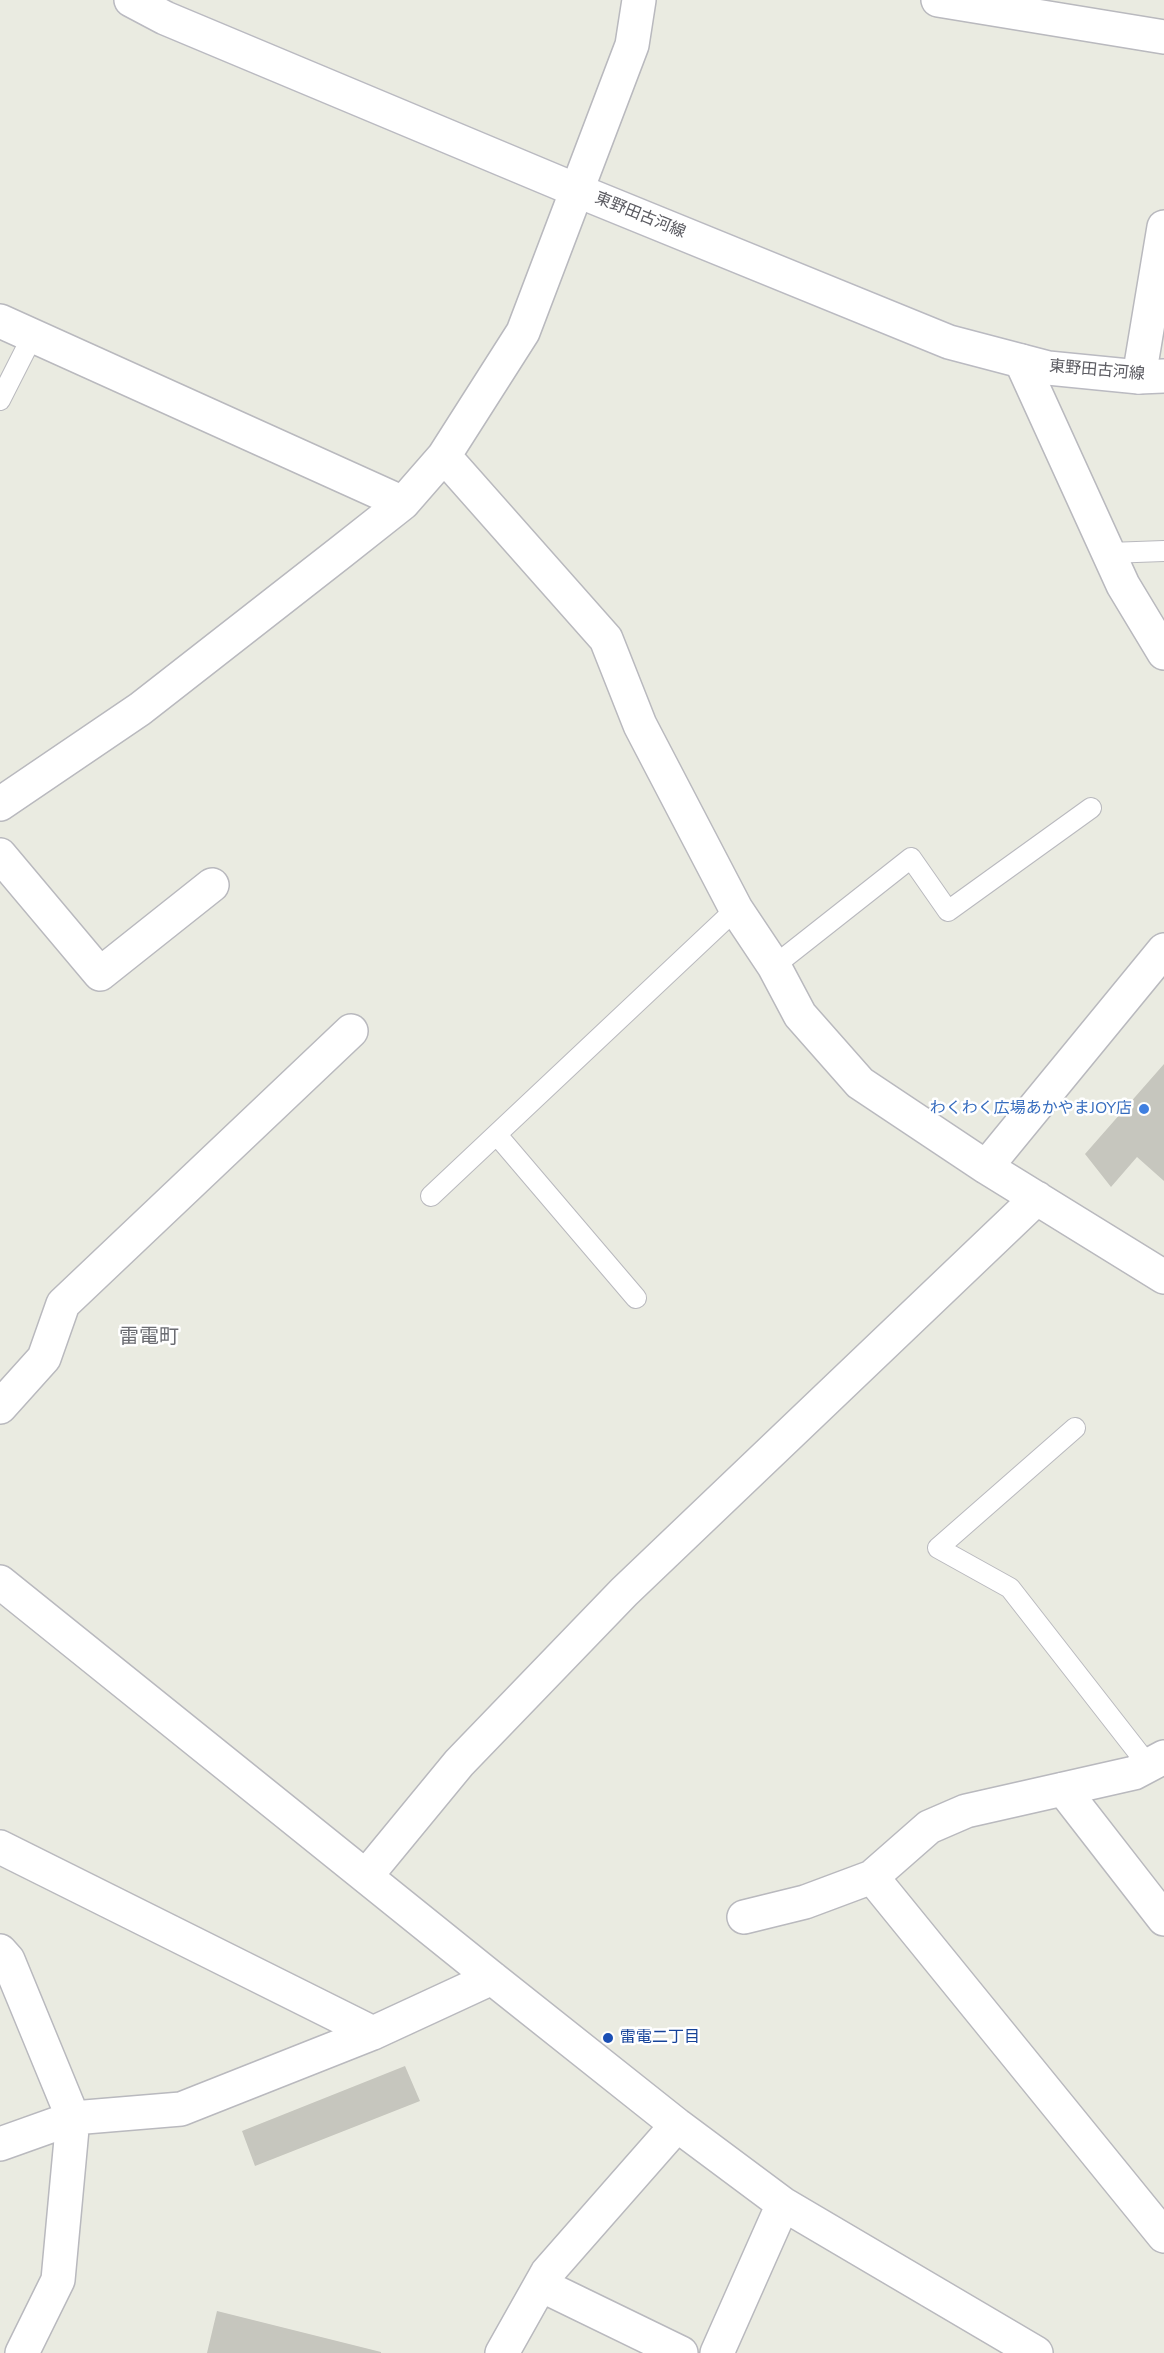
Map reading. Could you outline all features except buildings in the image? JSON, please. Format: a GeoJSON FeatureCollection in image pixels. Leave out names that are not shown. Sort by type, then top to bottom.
{"type":"FeatureCollection","features":[{"type":"Feature","properties":{"kind":"street","name":"東野田古河線"},"geometry":{"type":"LineString","coordinates":[[131,0],[169,9],[576,190],[949,342],[1048,368],[1151,377]]}},
{"type":"Feature","properties":{"kind":"street"},"geometry":{"type":"LineString","coordinates":[[0,804],[140,710],[403,503],[444,456],[523,332],[632,45],[639,0]]}},
{"type":"Feature","properties":{"kind":"street"},"geometry":{"type":"LineString","coordinates":[[938,0],[1164,37]]}},
{"type":"Feature","properties":{"kind":"street"},"geometry":{"type":"LineString","coordinates":[[1151,377],[1164,227]]}},
{"type":"Feature","properties":{"kind":"street"},"geometry":{"type":"LineString","coordinates":[[0,321],[403,503]]}},
{"type":"Feature","properties":{"kind":"street"},"geometry":{"type":"LineString","coordinates":[[1021,361],[1123,585],[1164,653]]}},
{"type":"Feature","properties":{"kind":"street"},"geometry":{"type":"LineString","coordinates":[[444,456],[606,639],[640,725],[736,909],[774,966],[800,1016],[860,1083],[986,1167],[1164,1277]]}},
{"type":"Feature","properties":{"kind":"street"},"geometry":{"type":"LineString","coordinates":[[0,855],[100,974],[212,885]]}},
{"type":"Feature","properties":{"kind":"street"},"geometry":{"type":"LineString","coordinates":[[986,1167],[1164,950]]}},
{"type":"Feature","properties":{"kind":"street"},"geometry":{"type":"LineString","coordinates":[[0,1407],[44,1358],[63,1304],[351,1030]]}},
{"type":"Feature","properties":{"kind":"street"},"geometry":{"type":"LineString","coordinates":[[366,1876],[459,1763],[624,1592],[1037,1198]]}},
{"type":"Feature","properties":{"kind":"street"},"geometry":{"type":"LineString","coordinates":[[0,1582],[492,1978],[677,2124],[783,2204],[1036,2353]]}},
{"type":"Feature","properties":{"kind":"street"},"geometry":{"type":"LineString","coordinates":[[744,1917],[805,1902],[872,1877],[929,1827],[966,1811],[1134,1773],[1156,1761]]}},
{"type":"Feature","properties":{"kind":"street"},"geometry":{"type":"LineString","coordinates":[[1063,1789],[1164,1919]]}},
{"type":"Feature","properties":{"kind":"street"},"geometry":{"type":"LineString","coordinates":[[0,1847],[372,2033]]}},
{"type":"Feature","properties":{"kind":"street"},"geometry":{"type":"LineString","coordinates":[[872,1877],[1164,2236]]}},
{"type":"Feature","properties":{"kind":"street"},"geometry":{"type":"LineString","coordinates":[[0,1951],[8,1960],[73,2118],[58,2280],[22,2353]]}},
{"type":"Feature","properties":{"kind":"street"},"geometry":{"type":"LineString","coordinates":[[0,2144],[73,2118],[182,2109],[372,2033],[492,1978]]}},
{"type":"Feature","properties":{"kind":"street"},"geometry":{"type":"LineString","coordinates":[[502,2353],[547,2273],[677,2124]]}},
{"type":"Feature","properties":{"kind":"street"},"geometry":{"type":"LineString","coordinates":[[717,2353],[783,2204]]}},
{"type":"Feature","properties":{"kind":"street"},"geometry":{"type":"LineString","coordinates":[[541,2285],[681,2353]]}},
{"type":"Feature","properties":{"kind":"lane"},"geometry":{"type":"LineString","coordinates":[[0,400],[33,335]]}},
{"type":"Feature","properties":{"kind":"lane"},"geometry":{"type":"LineString","coordinates":[[1109,553],[1164,551]]}},
{"type":"Feature","properties":{"kind":"lane"},"geometry":{"type":"LineString","coordinates":[[774,966],[911,858],[948,911],[1091,808]]}},
{"type":"Feature","properties":{"kind":"lane"},"geometry":{"type":"LineString","coordinates":[[431,1196],[736,909]]}},
{"type":"Feature","properties":{"kind":"lane"},"geometry":{"type":"LineString","coordinates":[[497,1135],[636,1298]]}},
{"type":"Feature","properties":{"kind":"lane"},"geometry":{"type":"LineString","coordinates":[[1076,1428],[938,1548],[1010,1588],[1156,1761]]}},
{"type":"Feature","properties":{"kind":"place","name":"わくわく広場あかやまJOY店"},"geometry":{"type":"Point","coordinates":[1144,1109]}},
{"type":"Feature","properties":{"kind":"place","name":"雷電二丁目"},"geometry":{"type":"Point","coordinates":[608,2038]}},
{"type":"Feature","properties":{"kind":"district","name":"雷電町"},"geometry":{"type":"Point","coordinates":[149,1338]}}]}
